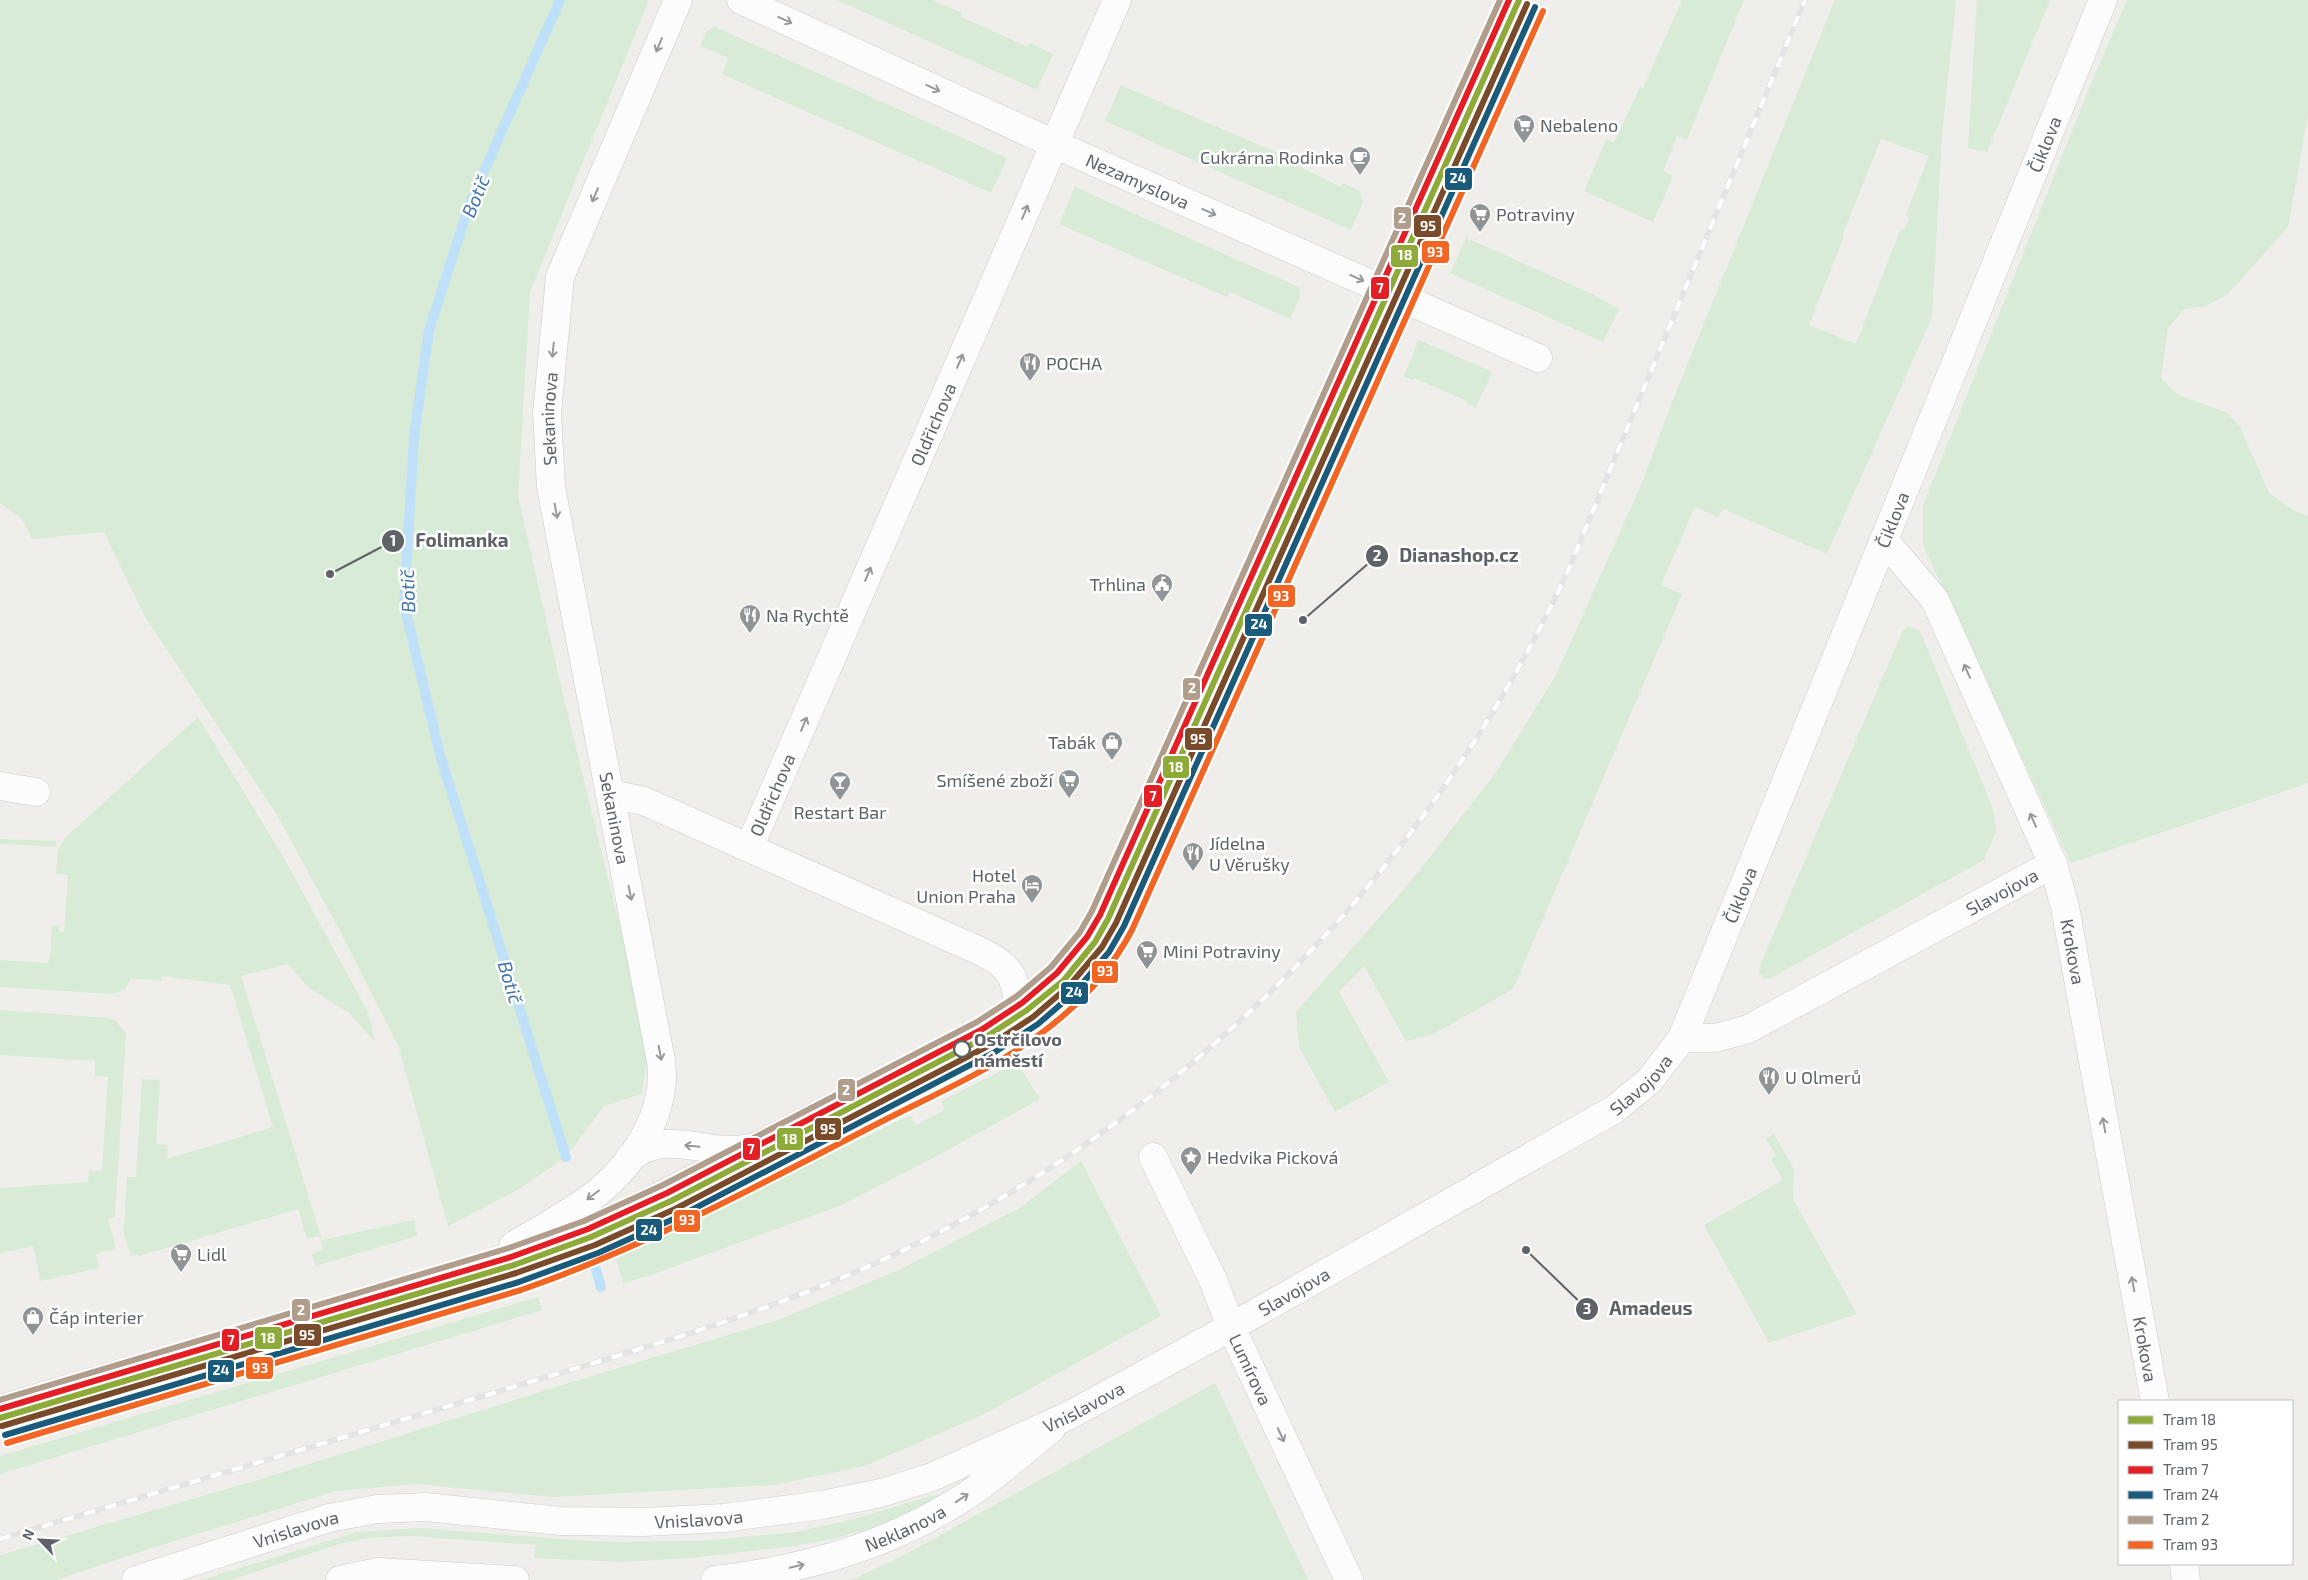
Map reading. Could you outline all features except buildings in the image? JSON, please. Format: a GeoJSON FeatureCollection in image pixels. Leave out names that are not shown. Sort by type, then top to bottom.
{"type":"FeatureCollection","features":[{"type":"Feature","properties":{"kind":"street","name":"Sekaninova"},"geometry":{"type":"LineString","coordinates":[[477,1269],[584,1202],[603,1187],[628,1160],[647,1132],[654,1117],[663,1078],[611,794],[551,487],[546,413],[560,276],[678,0]]}},
{"type":"Feature","properties":{"kind":"street","name":"Nezamyslova"},"geometry":{"type":"LineString","coordinates":[[741,0],[1054,144],[1538,358]]}},
{"type":"Feature","properties":{"kind":"street","name":"Oldřichova"},"geometry":{"type":"LineString","coordinates":[[749,848],[1117,0]]}},
{"type":"Feature","properties":{"kind":"street"},"geometry":{"type":"LineString","coordinates":[[0,1410],[477,1269],[552,1244],[629,1212],[991,1026],[1023,1006],[1048,986],[1076,957],[1102,917],[1384,290],[1512,0]]}},
{"type":"Feature","properties":{"kind":"street","name":"Čiklova"},"geometry":{"type":"LineString","coordinates":[[1682,1038],[2103,0]]}},
{"type":"Feature","properties":{"kind":"street","name":"Krokova"},"geometry":{"type":"LineString","coordinates":[[1884,540],[1934,600],[2053,864],[2065,907],[2154,1400]]}},
{"type":"Feature","properties":{"kind":"street"},"geometry":{"type":"LineString","coordinates":[[0,786],[36,792]]}},
{"type":"Feature","properties":{"kind":"street"},"geometry":{"type":"LineString","coordinates":[[611,794],[644,800],[992,957],[1003,965],[1012,976],[1018,1000],[1023,1006]]}},
{"type":"Feature","properties":{"kind":"street","name":"Slavojova"},"geometry":{"type":"LineString","coordinates":[[1231,1327],[1615,1109],[1650,1080],[1682,1038],[1715,1038],[1748,1029],[2053,864]]}},
{"type":"Feature","properties":{"kind":"street"},"geometry":{"type":"LineString","coordinates":[[628,1160],[639,1150],[661,1142],[733,1150],[757,1146]]}},
{"type":"Feature","properties":{"kind":"street","name":"Lumírova"},"geometry":{"type":"LineString","coordinates":[[1153,1157],[1213,1280],[1231,1327],[1349,1580]]}},
{"type":"Feature","properties":{"kind":"street","name":"Vnislavova"},"geometry":{"type":"LineString","coordinates":[[136,1580],[329,1518],[377,1509],[426,1508],[561,1521],[643,1522],[724,1518],[822,1505],[881,1492],[932,1477],[1068,1416],[1231,1327]]}},
{"type":"Feature","properties":{"kind":"street","name":"Neklanova"},"geometry":{"type":"LineString","coordinates":[[715,1580],[754,1576],[827,1559],[872,1544],[910,1528],[962,1499],[1068,1416]]}},
{"type":"Feature","properties":{"kind":"street"},"geometry":{"type":"LineString","coordinates":[[2184,1565],[2186,1580]]}},
{"type":"Feature","properties":{"kind":"street"},"geometry":{"type":"LineString","coordinates":[[340,1580],[378,1572],[516,1580]]}},
{"type":"Feature","properties":{"kind":"green space"},"geometry":{"type":"Polygon","coordinates":[[[0,0],[649,0],[530,292],[518,496],[563,695],[650,1049],[641,1094],[604,1106],[566,1157],[519,1189],[448,1226],[399,1048],[339,929],[276,813],[145,617],[104,532],[32,539],[22,519],[0,503],[0,0]]]}},
{"type":"Feature","properties":{"kind":"green space"},"geometry":{"type":"Polygon","coordinates":[[[837,0],[933,0],[962,13],[961,17],[1028,47],[1030,43],[1053,54],[1037,90],[837,0]]]}},
{"type":"Feature","properties":{"kind":"green space"},"geometry":{"type":"Polygon","coordinates":[[[1682,0],[1744,0],[1687,139],[1677,136],[1663,171],[1673,176],[1653,222],[1584,191],[1606,140],[1614,143],[1640,87],[1643,88],[1682,0]]]}},
{"type":"Feature","properties":{"kind":"green space"},"geometry":{"type":"Polygon","coordinates":[[[1835,0],[1956,0],[1942,135],[1932,317],[1827,554],[1723,509],[1718,517],[1695,507],[1661,585],[1682,594],[1513,989],[1434,1034],[1406,1041],[1364,966],[1339,992],[1389,1082],[1335,1112],[1299,1047],[1296,1012],[1407,886],[1495,774],[1556,675],[1642,483],[1669,410],[1835,0]],[[1881,139],[1809,325],[1856,344],[1900,230],[1905,228],[1909,219],[1906,214],[1929,156],[1881,139]]]}},
{"type":"Feature","properties":{"kind":"green space"},"geometry":{"type":"Polygon","coordinates":[[[1977,0],[2050,0],[1987,152],[1968,148],[1977,0]]]}},
{"type":"Feature","properties":{"kind":"green space"},"geometry":{"type":"Polygon","coordinates":[[[2127,0],[2308,0],[2308,115],[2288,227],[2228,294],[2206,306],[2184,309],[2168,328],[2161,378],[2178,395],[2226,412],[2240,427],[2269,493],[2295,511],[2308,516],[2308,783],[2071,863],[1923,545],[1923,505],[2090,86],[2127,0]]]}},
{"type":"Feature","properties":{"kind":"green space"},"geometry":{"type":"Polygon","coordinates":[[[715,27],[1007,158],[991,193],[722,74],[728,58],[700,46],[707,31],[715,27]]]}},
{"type":"Feature","properties":{"kind":"green space"},"geometry":{"type":"Polygon","coordinates":[[[1121,85],[1291,159],[1290,162],[1341,187],[1343,183],[1359,191],[1363,202],[1351,230],[1105,121],[1121,85]]]}},
{"type":"Feature","properties":{"kind":"green space"},"geometry":{"type":"Polygon","coordinates":[[[1075,187],[1296,286],[1299,288],[1300,297],[1290,319],[1230,292],[1227,297],[1059,224],[1075,187]]]}},
{"type":"Feature","properties":{"kind":"green space"},"geometry":{"type":"Polygon","coordinates":[[[1467,236],[1469,242],[1471,240],[1592,294],[1619,309],[1603,342],[1450,273],[1467,236]]]}},
{"type":"Feature","properties":{"kind":"green space"},"geometry":{"type":"Polygon","coordinates":[[[1419,340],[1492,372],[1476,408],[1466,404],[1467,401],[1414,378],[1413,380],[1404,376],[1419,340]]]}},
{"type":"Feature","properties":{"kind":"green space"},"geometry":{"type":"Polygon","coordinates":[[[1907,626],[1920,631],[1993,809],[1996,831],[1984,860],[1771,978],[1764,978],[1759,968],[1902,632],[1907,626]]]}},
{"type":"Feature","properties":{"kind":"green space"},"geometry":{"type":"Polygon","coordinates":[[[198,717],[284,858],[368,1012],[375,1042],[348,1012],[310,989],[288,964],[241,976],[322,1240],[414,1220],[417,1236],[315,1266],[312,1254],[323,1250],[319,1236],[307,1239],[298,1209],[139,1256],[138,1254],[131,1256],[122,1228],[124,1227],[127,1177],[136,1177],[142,1079],[160,1080],[156,1144],[168,1145],[167,1159],[273,1127],[230,985],[162,976],[161,981],[131,978],[125,990],[112,994],[0,987],[0,960],[48,963],[52,926],[59,926],[59,932],[64,932],[68,875],[56,874],[58,850],[66,837],[198,717]]]}},
{"type":"Feature","properties":{"kind":"green space"},"geometry":{"type":"Polygon","coordinates":[[[0,839],[56,841],[56,847],[0,844],[0,839]]]}},
{"type":"Feature","properties":{"kind":"green space"},"geometry":{"type":"Polygon","coordinates":[[[0,1010],[109,1018],[116,1021],[126,1034],[115,1217],[108,1219],[116,1248],[96,1254],[99,1268],[41,1281],[33,1246],[0,1253],[0,1188],[88,1182],[89,1170],[102,1171],[108,1077],[95,1076],[95,1061],[0,1055],[0,1010]]]}},
{"type":"Feature","properties":{"kind":"green space"},"geometry":{"type":"Polygon","coordinates":[[[1013,1065],[1023,1072],[1040,1099],[935,1157],[839,1206],[648,1276],[623,1283],[616,1258],[900,1120],[911,1116],[916,1125],[945,1110],[941,1101],[1013,1065]]]}},
{"type":"Feature","properties":{"kind":"green space"},"geometry":{"type":"Polygon","coordinates":[[[1774,1134],[1794,1169],[1793,1199],[1857,1314],[1769,1343],[1704,1225],[1783,1180],[1771,1159],[1776,1156],[1766,1138],[1774,1134]]]}},
{"type":"Feature","properties":{"kind":"green space"},"geometry":{"type":"Polygon","coordinates":[[[1081,1161],[1161,1316],[988,1412],[865,1466],[774,1485],[553,1497],[417,1484],[336,1491],[56,1580],[0,1580],[0,1555],[258,1480],[778,1320],[901,1269],[1018,1209],[1081,1161]]]}},
{"type":"Feature","properties":{"kind":"green space"},"geometry":{"type":"Polygon","coordinates":[[[538,1297],[542,1310],[0,1474],[0,1456],[538,1297]]]}},
{"type":"Feature","properties":{"kind":"green space"},"geometry":{"type":"Polygon","coordinates":[[[1215,1383],[1308,1580],[851,1580],[897,1559],[1215,1383]]]}},
{"type":"Feature","properties":{"kind":"green space"},"geometry":{"type":"Polygon","coordinates":[[[938,1494],[937,1499],[893,1522],[833,1539],[794,1546],[689,1558],[624,1562],[534,1558],[536,1545],[411,1536],[366,1538],[339,1544],[231,1580],[201,1580],[357,1532],[421,1528],[602,1542],[699,1541],[797,1532],[854,1519],[938,1494]]]}},
{"type":"Feature","properties":{"kind":"waterway","name":"Botič"},"geometry":{"type":"LineString","coordinates":[[560,0],[469,205],[429,331],[414,437],[404,604],[440,755],[566,1157]]}},
{"type":"Feature","properties":{"kind":"waterway","name":"Botič"},"geometry":{"type":"LineString","coordinates":[[596,1270],[601,1287]]}},
{"type":"Feature","properties":{"kind":"railway"},"geometry":{"type":"LineString","coordinates":[[0,1539],[649,1346],[806,1292],[908,1248],[1014,1190],[1115,1124],[1209,1049],[1296,966],[1376,877],[1448,780],[1513,678],[1568,571],[1805,0]]}},
{"type":"Feature","properties":{"kind":"tram line","name":"2"},"geometry":{"type":"LineString","coordinates":[[0,1400],[509,1248],[584,1221],[663,1185],[977,1022],[1017,996],[1051,967],[1080,932],[1092,911],[1500,0]]}},
{"type":"Feature","properties":{"kind":"tram line","name":"7"},"geometry":{"type":"LineString","coordinates":[[0,1409],[511,1257],[588,1229],[667,1193],[981,1030],[1022,1003],[1057,973],[1087,937],[1100,915],[1509,0]]}},
{"type":"Feature","properties":{"kind":"tram line","name":"18"},"geometry":{"type":"LineString","coordinates":[[0,1418],[514,1265],[591,1237],[671,1201],[986,1037],[1027,1010],[1064,980],[1095,942],[1108,919],[1519,0]]}},
{"type":"Feature","properties":{"kind":"tram line","name":"95"},"geometry":{"type":"LineString","coordinates":[[2,1426],[516,1273],[595,1245],[675,1209],[990,1045],[1033,1017],[1069,986],[1102,947],[1116,923],[1527,4]]}},
{"type":"Feature","properties":{"kind":"tram line","name":"24"},"geometry":{"type":"LineString","coordinates":[[5,1435],[519,1282],[598,1253],[678,1217],[995,1052],[1038,1024],[1075,992],[1109,952],[1124,926],[1535,7]]}},
{"type":"Feature","properties":{"kind":"tram line","name":"93"},"geometry":{"type":"LineString","coordinates":[[7,1443],[521,1290],[612,1255],[742,1194],[971,1077],[1019,1048],[1074,1006],[1102,976],[1132,930],[1543,11]]}},
{"type":"Feature","properties":{"kind":"place","name":"Nebaleno"},"geometry":{"type":"Point","coordinates":[1524,144]}},
{"type":"Feature","properties":{"kind":"place","name":"Cukrárna Rodinka"},"geometry":{"type":"Point","coordinates":[1360,176]}},
{"type":"Feature","properties":{"kind":"place","name":"Potraviny"},"geometry":{"type":"Point","coordinates":[1480,233]}},
{"type":"Feature","properties":{"kind":"place","name":"POCHA"},"geometry":{"type":"Point","coordinates":[1030,382]}},
{"type":"Feature","properties":{"kind":"place","name":"Folimanka"},"geometry":{"type":"Point","coordinates":[330,574]}},
{"type":"Feature","properties":{"kind":"place","name":"Trhlina"},"geometry":{"type":"Point","coordinates":[1162,603]}},
{"type":"Feature","properties":{"kind":"place","name":"Dianashop.cz"},"geometry":{"type":"Point","coordinates":[1303,620]}},
{"type":"Feature","properties":{"kind":"place","name":"Na Rychtě"},"geometry":{"type":"Point","coordinates":[750,634]}},
{"type":"Feature","properties":{"kind":"place","name":"Tabák"},"geometry":{"type":"Point","coordinates":[1112,761]}},
{"type":"Feature","properties":{"kind":"place","name":"Smíšené zboží"},"geometry":{"type":"Point","coordinates":[1069,799]}},
{"type":"Feature","properties":{"kind":"place","name":"Restart Bar"},"geometry":{"type":"Point","coordinates":[840,801]}},
{"type":"Feature","properties":{"kind":"place","name":"Jídelna U Věrušky"},"geometry":{"type":"Point","coordinates":[1193,872]}},
{"type":"Feature","properties":{"kind":"place","name":"Hotel Union Praha"},"geometry":{"type":"Point","coordinates":[1032,904]}},
{"type":"Feature","properties":{"kind":"place","name":"Mini Potraviny"},"geometry":{"type":"Point","coordinates":[1147,970]}},
{"type":"Feature","properties":{"kind":"place","name":"Ostrčilovo náměstí"},"geometry":{"type":"Point","coordinates":[962,1049]}},
{"type":"Feature","properties":{"kind":"place","name":"U Olmerů"},"geometry":{"type":"Point","coordinates":[1769,1096]}},
{"type":"Feature","properties":{"kind":"place","name":"Hedvika Picková"},"geometry":{"type":"Point","coordinates":[1191,1176]}},
{"type":"Feature","properties":{"kind":"place","name":"Amadeus"},"geometry":{"type":"Point","coordinates":[1526,1250]}},
{"type":"Feature","properties":{"kind":"place","name":"Lidl"},"geometry":{"type":"Point","coordinates":[181,1273]}},
{"type":"Feature","properties":{"kind":"place","name":"Čáp interier"},"geometry":{"type":"Point","coordinates":[33,1336]}}]}
